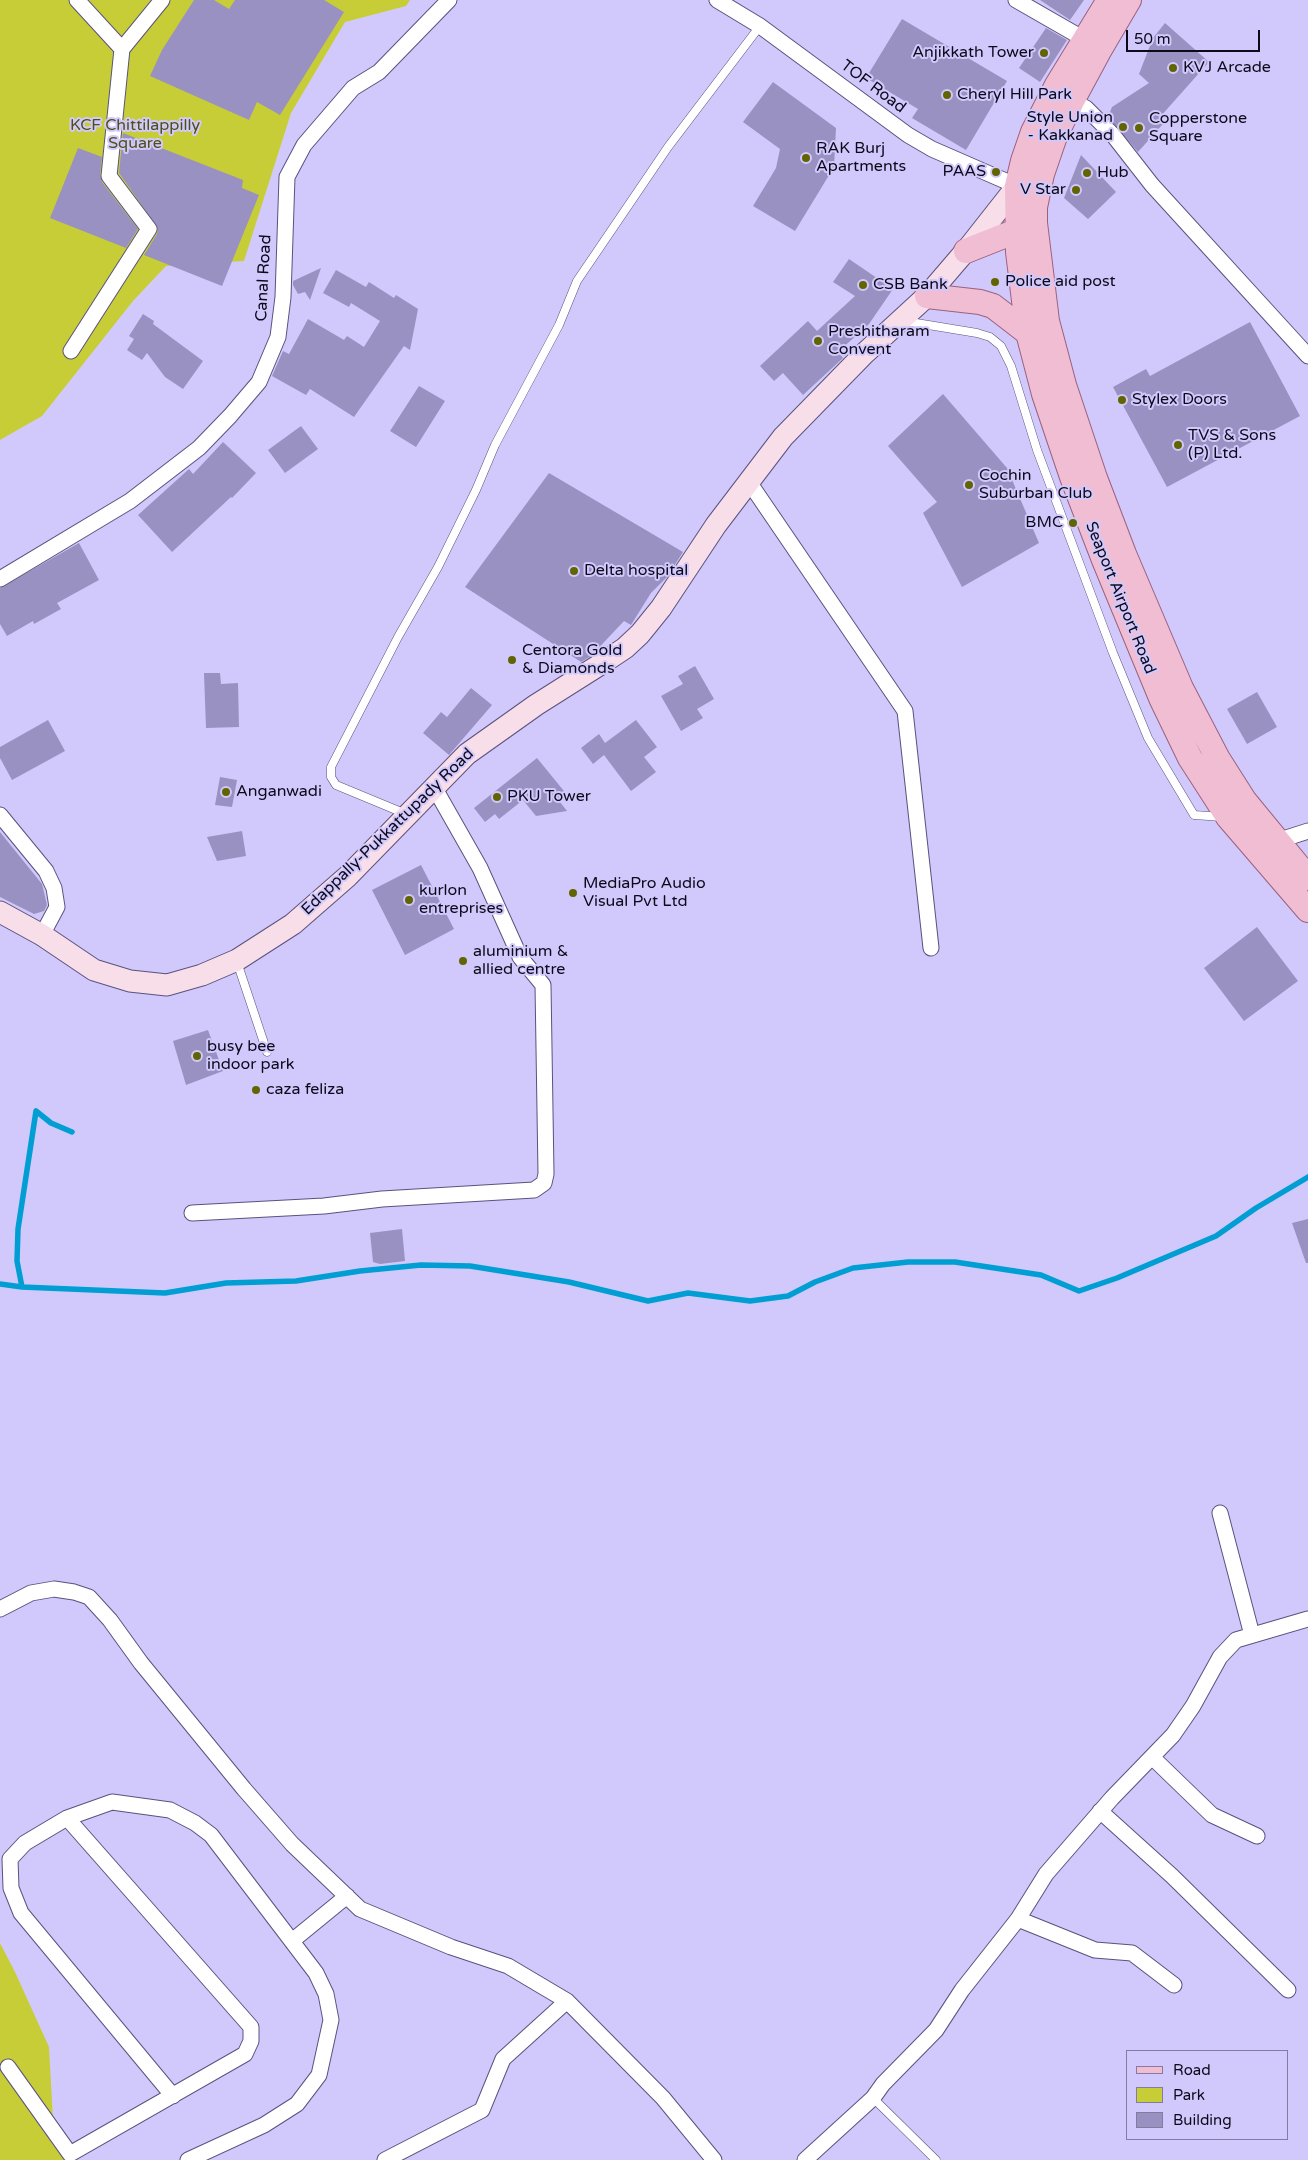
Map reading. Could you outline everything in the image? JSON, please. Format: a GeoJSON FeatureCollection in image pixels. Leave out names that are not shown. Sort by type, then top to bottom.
{"type":"FeatureCollection","features":[{"type":"Feature","properties":{"kind":"main road","name":"Seaport Airport Road"},"geometry":{"type":"LineString","coordinates":[[1109,0],[1084,39],[1033,132],[1023,161],[1035,207],[1018,252],[1028,333],[1044,394],[1072,477],[1149,670],[1190,758],[1228,817],[1308,910]]}},
{"type":"Feature","properties":{"kind":"main road","name":"Seaport Airport Road"},"geometry":{"type":"LineString","coordinates":[[1028,186],[1099,51],[1130,0]]}},
{"type":"Feature","properties":{"kind":"main road","name":"Edappally-Pukkattupady Road"},"geometry":{"type":"LineString","coordinates":[[0,912],[42,935],[94,970],[130,981],[166,985],[202,974],[237,960],[293,924],[348,876],[468,754],[536,705],[625,648],[640,634],[661,608],[716,526],[783,437],[899,321],[927,296],[966,251],[1028,186]]}},
{"type":"Feature","properties":{"kind":"main road","name":"Seaport Airport Road"},"geometry":{"type":"LineString","coordinates":[[1027,228],[1047,321],[1064,385],[1124,554],[1181,688],[1218,759],[1244,800],[1308,878]]}},
{"type":"Feature","properties":{"kind":"main road"},"geometry":{"type":"LineString","coordinates":[[966,251],[1027,228]]}},
{"type":"Feature","properties":{"kind":"main road"},"geometry":{"type":"LineString","coordinates":[[927,296],[980,302],[993,306],[1028,333]]}},
{"type":"Feature","properties":{"kind":"street"},"geometry":{"type":"LineString","coordinates":[[77,0],[122,49]]}},
{"type":"Feature","properties":{"kind":"street"},"geometry":{"type":"LineString","coordinates":[[71,351],[149,229],[109,176],[122,49],[162,0]]}},
{"type":"Feature","properties":{"kind":"street","name":"Canal Road"},"geometry":{"type":"LineString","coordinates":[[0,579],[130,501],[199,448],[259,382],[278,337],[283,297],[287,177],[304,145],[353,88],[379,72],[449,0]]}},
{"type":"Feature","properties":{"kind":"street","name":"TOF Road"},"geometry":{"type":"LineString","coordinates":[[717,0],[760,26],[908,135],[946,156],[1028,186]]}},
{"type":"Feature","properties":{"kind":"street"},"geometry":{"type":"LineString","coordinates":[[1016,0],[1084,39]]}},
{"type":"Feature","properties":{"kind":"street"},"geometry":{"type":"LineString","coordinates":[[1072,102],[1086,108],[1113,135],[1152,185],[1308,356]]}},
{"type":"Feature","properties":{"kind":"street"},"geometry":{"type":"LineString","coordinates":[[749,482],[905,711],[930,948]]}},
{"type":"Feature","properties":{"kind":"street"},"geometry":{"type":"LineString","coordinates":[[192,1213],[324,1206],[382,1199],[534,1190],[544,1183],[546,1174],[543,985],[520,957],[480,868],[434,787]]}},
{"type":"Feature","properties":{"kind":"street"},"geometry":{"type":"LineString","coordinates":[[0,814],[46,871],[54,888],[57,907],[42,935]]}},
{"type":"Feature","properties":{"kind":"street"},"geometry":{"type":"LineString","coordinates":[[1277,841],[1308,831]]}},
{"type":"Feature","properties":{"kind":"street"},"geometry":{"type":"LineString","coordinates":[[1220,1513],[1252,1635]]}},
{"type":"Feature","properties":{"kind":"street"},"geometry":{"type":"LineString","coordinates":[[0,1609],[31,1593],[54,1589],[74,1592],[89,1597],[110,1620],[140,1663],[244,1789],[292,1844],[360,1909],[451,1948],[508,1966],[567,2001],[664,2098],[714,2160]]}},
{"type":"Feature","properties":{"kind":"street"},"geometry":{"type":"LineString","coordinates":[[813,2157],[873,2098],[936,2030],[962,1990],[1018,1919],[1046,1874],[1100,1811],[1173,1735],[1193,1706],[1220,1658],[1236,1640],[1308,1619]]}},
{"type":"Feature","properties":{"kind":"street"},"geometry":{"type":"LineString","coordinates":[[1152,1757],[1212,1815],[1256,1836]]}},
{"type":"Feature","properties":{"kind":"street"},"geometry":{"type":"LineString","coordinates":[[173,2096],[21,1913],[11,1888],[10,1859],[25,1843],[67,1818],[112,1802],[170,1810],[211,1835],[316,1973],[326,1994],[331,2020],[318,2075],[297,2104],[264,2125],[188,2160]]}},
{"type":"Feature","properties":{"kind":"street"},"geometry":{"type":"LineString","coordinates":[[1100,1811],[1172,1876],[1288,1990]]}},
{"type":"Feature","properties":{"kind":"street"},"geometry":{"type":"LineString","coordinates":[[8,2067],[70,2154],[245,2054],[250,2041],[251,2027],[67,1818]]}},
{"type":"Feature","properties":{"kind":"street"},"geometry":{"type":"LineString","coordinates":[[292,1941],[347,1896]]}},
{"type":"Feature","properties":{"kind":"street"},"geometry":{"type":"LineString","coordinates":[[1018,1919],[1095,1950],[1132,1953],[1174,1985]]}},
{"type":"Feature","properties":{"kind":"street"},"geometry":{"type":"LineString","coordinates":[[385,2160],[482,2110],[503,2059],[567,2001]]}},
{"type":"Feature","properties":{"kind":"lane"},"geometry":{"type":"LineString","coordinates":[[408,815],[336,785],[331,778],[331,767],[393,645],[438,567],[476,490],[495,445],[559,325],[577,281],[668,147],[760,26]]}},
{"type":"Feature","properties":{"kind":"lane"},"geometry":{"type":"LineString","coordinates":[[899,321],[977,333],[990,337],[1001,346],[1011,366],[1037,450],[1109,644],[1148,738],[1194,815],[1200,817],[1228,817]]}},
{"type":"Feature","properties":{"kind":"lane"},"geometry":{"type":"LineString","coordinates":[[237,960],[267,1052]]}},
{"type":"Feature","properties":{"kind":"lane"},"geometry":{"type":"LineString","coordinates":[[873,2098],[936,2160]]}},
{"type":"Feature","properties":{"kind":"green space","name":"KCF Chittilappilly Square"},"geometry":{"type":"Polygon","coordinates":[[[0,0],[410,0],[406,6],[345,22],[291,113],[244,261],[166,266],[133,301],[42,416],[0,440],[0,0]]]}},
{"type":"Feature","properties":{"kind":"green space"},"geometry":{"type":"Polygon","coordinates":[[[0,1943],[49,2047],[53,2120],[67,2160],[0,2160],[0,1943]]]}},
{"type":"Feature","properties":{"kind":"building"},"geometry":{"type":"Polygon","coordinates":[[[194,0],[214,0],[229,9],[235,0],[324,0],[344,12],[280,115],[257,102],[249,120],[150,76],[162,50],[194,0]]]}},
{"type":"Feature","properties":{"kind":"building"},"geometry":{"type":"Polygon","coordinates":[[[1040,0],[1084,0],[1070,20],[1040,0]]]}},
{"type":"Feature","properties":{"kind":"building","name":"Cheryl Hill Park"},"geometry":{"type":"Polygon","coordinates":[[[902,19],[1007,81],[966,150],[912,118],[918,109],[866,78],[902,19]]]}},
{"type":"Feature","properties":{"kind":"building"},"geometry":{"type":"Polygon","coordinates":[[[1165,23],[1209,62],[1160,117],[1164,120],[1162,125],[1138,152],[1108,117],[1112,107],[1149,83],[1139,74],[1153,38],[1165,23]]]}},
{"type":"Feature","properties":{"kind":"building","name":"Anjikkath Tower"},"geometry":{"type":"Polygon","coordinates":[[[1046,28],[1067,40],[1040,82],[1019,68],[1046,28]]]}},
{"type":"Feature","properties":{"kind":"building","name":"RAK Burj Apartments"},"geometry":{"type":"Polygon","coordinates":[[[773,82],[836,128],[834,167],[795,231],[753,206],[776,168],[780,149],[743,122],[773,82]]]}},
{"type":"Feature","properties":{"kind":"building"},"geometry":{"type":"Polygon","coordinates":[[[123,133],[243,180],[242,188],[259,195],[222,286],[144,255],[157,234],[158,228],[119,173],[123,133]]]}},
{"type":"Feature","properties":{"kind":"building"},"geometry":{"type":"Polygon","coordinates":[[[78,148],[102,157],[100,175],[102,182],[138,229],[126,248],[50,218],[78,148]]]}},
{"type":"Feature","properties":{"kind":"building","name":"Hub"},"geometry":{"type":"Polygon","coordinates":[[[1081,155],[1116,192],[1088,219],[1064,198],[1081,155]]]}},
{"type":"Feature","properties":{"kind":"building","name":"Preshitharam Convent"},"geometry":{"type":"Polygon","coordinates":[[[849,259],[893,289],[869,324],[838,352],[843,358],[803,395],[783,373],[774,381],[760,366],[808,321],[817,331],[855,296],[833,282],[849,259]]]}},
{"type":"Feature","properties":{"kind":"building"},"geometry":{"type":"Polygon","coordinates":[[[321,268],[310,300],[305,292],[298,294],[293,281],[321,268]]]}},
{"type":"Feature","properties":{"kind":"building"},"geometry":{"type":"Polygon","coordinates":[[[336,270],[366,287],[369,282],[394,298],[396,295],[418,309],[410,350],[404,346],[354,417],[310,389],[306,395],[272,376],[283,351],[289,354],[308,319],[344,340],[347,336],[364,347],[380,321],[351,303],[349,307],[323,293],[336,270]]]}},
{"type":"Feature","properties":{"kind":"building"},"geometry":{"type":"Polygon","coordinates":[[[143,314],[154,321],[153,324],[203,361],[183,389],[165,377],[147,353],[142,360],[127,350],[134,339],[129,336],[143,314]]]}},
{"type":"Feature","properties":{"kind":"building"},"geometry":{"type":"Polygon","coordinates":[[[1250,322],[1300,416],[1167,487],[1113,387],[1146,369],[1150,376],[1250,322]]]}},
{"type":"Feature","properties":{"kind":"building"},"geometry":{"type":"Polygon","coordinates":[[[419,386],[445,401],[416,447],[390,431],[419,386]]]}},
{"type":"Feature","properties":{"kind":"building","name":"Cochin Suburban Club"},"geometry":{"type":"Polygon","coordinates":[[[943,394],[1007,468],[1039,543],[962,587],[923,513],[937,502],[888,446],[943,394]]]}},
{"type":"Feature","properties":{"kind":"building"},"geometry":{"type":"Polygon","coordinates":[[[301,426],[318,449],[285,473],[268,450],[301,426]]]}},
{"type":"Feature","properties":{"kind":"building"},"geometry":{"type":"Polygon","coordinates":[[[223,442],[256,473],[232,498],[172,552],[138,515],[189,469],[193,474],[223,442]]]}},
{"type":"Feature","properties":{"kind":"building","name":"Delta hospital"},"geometry":{"type":"Polygon","coordinates":[[[549,473],[683,552],[667,577],[651,593],[631,625],[624,621],[591,656],[581,662],[465,587],[549,473]]]}},
{"type":"Feature","properties":{"kind":"building"},"geometry":{"type":"Polygon","coordinates":[[[79,543],[99,580],[57,603],[61,609],[34,624],[33,621],[7,636],[0,624],[0,588],[79,543]]]}},
{"type":"Feature","properties":{"kind":"building"},"geometry":{"type":"Polygon","coordinates":[[[695,666],[714,699],[697,709],[703,718],[681,731],[661,696],[683,684],[678,676],[695,666]]]}},
{"type":"Feature","properties":{"kind":"building"},"geometry":{"type":"Polygon","coordinates":[[[204,673],[220,673],[221,684],[238,683],[239,727],[206,728],[204,673]]]}},
{"type":"Feature","properties":{"kind":"building"},"geometry":{"type":"Polygon","coordinates":[[[471,688],[492,705],[449,755],[423,733],[441,712],[447,717],[471,688]]]}},
{"type":"Feature","properties":{"kind":"building"},"geometry":{"type":"Polygon","coordinates":[[[1257,692],[1277,727],[1247,744],[1227,709],[1257,692]]]}},
{"type":"Feature","properties":{"kind":"building"},"geometry":{"type":"Polygon","coordinates":[[[48,720],[65,751],[12,780],[0,758],[0,747],[48,720]]]}},
{"type":"Feature","properties":{"kind":"building"},"geometry":{"type":"Polygon","coordinates":[[[636,720],[657,747],[644,757],[656,772],[631,791],[604,755],[593,764],[581,748],[599,734],[605,743],[636,720]]]}},
{"type":"Feature","properties":{"kind":"building"},"geometry":{"type":"Polygon","coordinates":[[[537,758],[568,796],[560,802],[567,811],[536,816],[523,800],[499,819],[495,814],[485,822],[474,808],[537,758]]]}},
{"type":"Feature","properties":{"kind":"building","name":"Anganwadi"},"geometry":{"type":"Polygon","coordinates":[[[220,777],[237,780],[232,807],[215,805],[220,777]]]}},
{"type":"Feature","properties":{"kind":"building"},"geometry":{"type":"Polygon","coordinates":[[[242,831],[246,856],[217,861],[207,837],[242,831]]]}},
{"type":"Feature","properties":{"kind":"building"},"geometry":{"type":"Polygon","coordinates":[[[0,832],[42,884],[47,905],[44,911],[34,914],[0,897],[0,832]]]}},
{"type":"Feature","properties":{"kind":"building"},"geometry":{"type":"Polygon","coordinates":[[[421,865],[454,929],[405,955],[372,890],[421,865]]]}},
{"type":"Feature","properties":{"kind":"building"},"geometry":{"type":"Polygon","coordinates":[[[1257,927],[1298,981],[1244,1021],[1204,968],[1257,927]]]}},
{"type":"Feature","properties":{"kind":"building","name":"busy bee indoor park"},"geometry":{"type":"Polygon","coordinates":[[[208,1030],[223,1071],[186,1085],[173,1041],[208,1030]]]}},
{"type":"Feature","properties":{"kind":"building"},"geometry":{"type":"Polygon","coordinates":[[[1308,1219],[1308,1263],[1306,1263],[1292,1223],[1308,1219]]]}},
{"type":"Feature","properties":{"kind":"building"},"geometry":{"type":"Polygon","coordinates":[[[402,1229],[405,1261],[380,1264],[373,1262],[370,1233],[402,1229]]]}},
{"type":"Feature","properties":{"kind":"waterway"},"geometry":{"type":"LineString","coordinates":[[72,1132],[51,1123],[36,1111],[18,1229],[17,1261],[22,1287],[165,1293],[226,1283],[296,1281],[360,1271],[421,1265],[470,1266],[569,1282],[648,1301],[688,1293],[750,1301],[788,1296],[815,1282],[853,1268],[908,1262],[955,1262],[1041,1275],[1079,1291],[1117,1278],[1216,1236],[1256,1208],[1308,1177]]}},
{"type":"Feature","properties":{"kind":"waterway"},"geometry":{"type":"LineString","coordinates":[[0,1284],[22,1287]]}},
{"type":"Feature","properties":{"kind":"place","name":"Anjikkath Tower"},"geometry":{"type":"Point","coordinates":[1044,53]}},
{"type":"Feature","properties":{"kind":"place","name":"KVJ Arcade"},"geometry":{"type":"Point","coordinates":[1173,68]}},
{"type":"Feature","properties":{"kind":"place","name":"Cheryl Hill Park"},"geometry":{"type":"Point","coordinates":[947,95]}},
{"type":"Feature","properties":{"kind":"place","name":"Style Union - Kakkanad"},"geometry":{"type":"Point","coordinates":[1123,127]}},
{"type":"Feature","properties":{"kind":"place","name":"Copperstone Square"},"geometry":{"type":"Point","coordinates":[1139,128]}},
{"type":"Feature","properties":{"kind":"place","name":"RAK Burj Apartments"},"geometry":{"type":"Point","coordinates":[806,158]}},
{"type":"Feature","properties":{"kind":"place","name":"PAAS"},"geometry":{"type":"Point","coordinates":[996,172]}},
{"type":"Feature","properties":{"kind":"place","name":"Hub"},"geometry":{"type":"Point","coordinates":[1087,173]}},
{"type":"Feature","properties":{"kind":"place","name":"V Star"},"geometry":{"type":"Point","coordinates":[1076,190]}},
{"type":"Feature","properties":{"kind":"place","name":"Police aid post"},"geometry":{"type":"Point","coordinates":[995,282]}},
{"type":"Feature","properties":{"kind":"place","name":"CSB Bank"},"geometry":{"type":"Point","coordinates":[863,285]}},
{"type":"Feature","properties":{"kind":"place","name":"Preshitharam Convent"},"geometry":{"type":"Point","coordinates":[818,341]}},
{"type":"Feature","properties":{"kind":"place","name":"Stylex Doors"},"geometry":{"type":"Point","coordinates":[1122,400]}},
{"type":"Feature","properties":{"kind":"place","name":"TVS & Sons (P) Ltd."},"geometry":{"type":"Point","coordinates":[1178,445]}},
{"type":"Feature","properties":{"kind":"place","name":"Cochin Suburban Club"},"geometry":{"type":"Point","coordinates":[969,485]}},
{"type":"Feature","properties":{"kind":"place","name":"BMC"},"geometry":{"type":"Point","coordinates":[1073,523]}},
{"type":"Feature","properties":{"kind":"place","name":"Delta hospital"},"geometry":{"type":"Point","coordinates":[574,571]}},
{"type":"Feature","properties":{"kind":"place","name":"Centora Gold & Diamonds"},"geometry":{"type":"Point","coordinates":[512,660]}},
{"type":"Feature","properties":{"kind":"place","name":"Anganwadi"},"geometry":{"type":"Point","coordinates":[226,792]}},
{"type":"Feature","properties":{"kind":"place","name":"PKU Tower"},"geometry":{"type":"Point","coordinates":[497,797]}},
{"type":"Feature","properties":{"kind":"place","name":"MediaPro Audio Visual Pvt Ltd"},"geometry":{"type":"Point","coordinates":[573,893]}},
{"type":"Feature","properties":{"kind":"place","name":"kurlon entreprises"},"geometry":{"type":"Point","coordinates":[409,900]}},
{"type":"Feature","properties":{"kind":"place","name":"aluminium & allied centre"},"geometry":{"type":"Point","coordinates":[463,961]}},
{"type":"Feature","properties":{"kind":"place","name":"busy bee indoor park"},"geometry":{"type":"Point","coordinates":[197,1056]}},
{"type":"Feature","properties":{"kind":"place","name":"caza feliza"},"geometry":{"type":"Point","coordinates":[256,1090]}}]}
